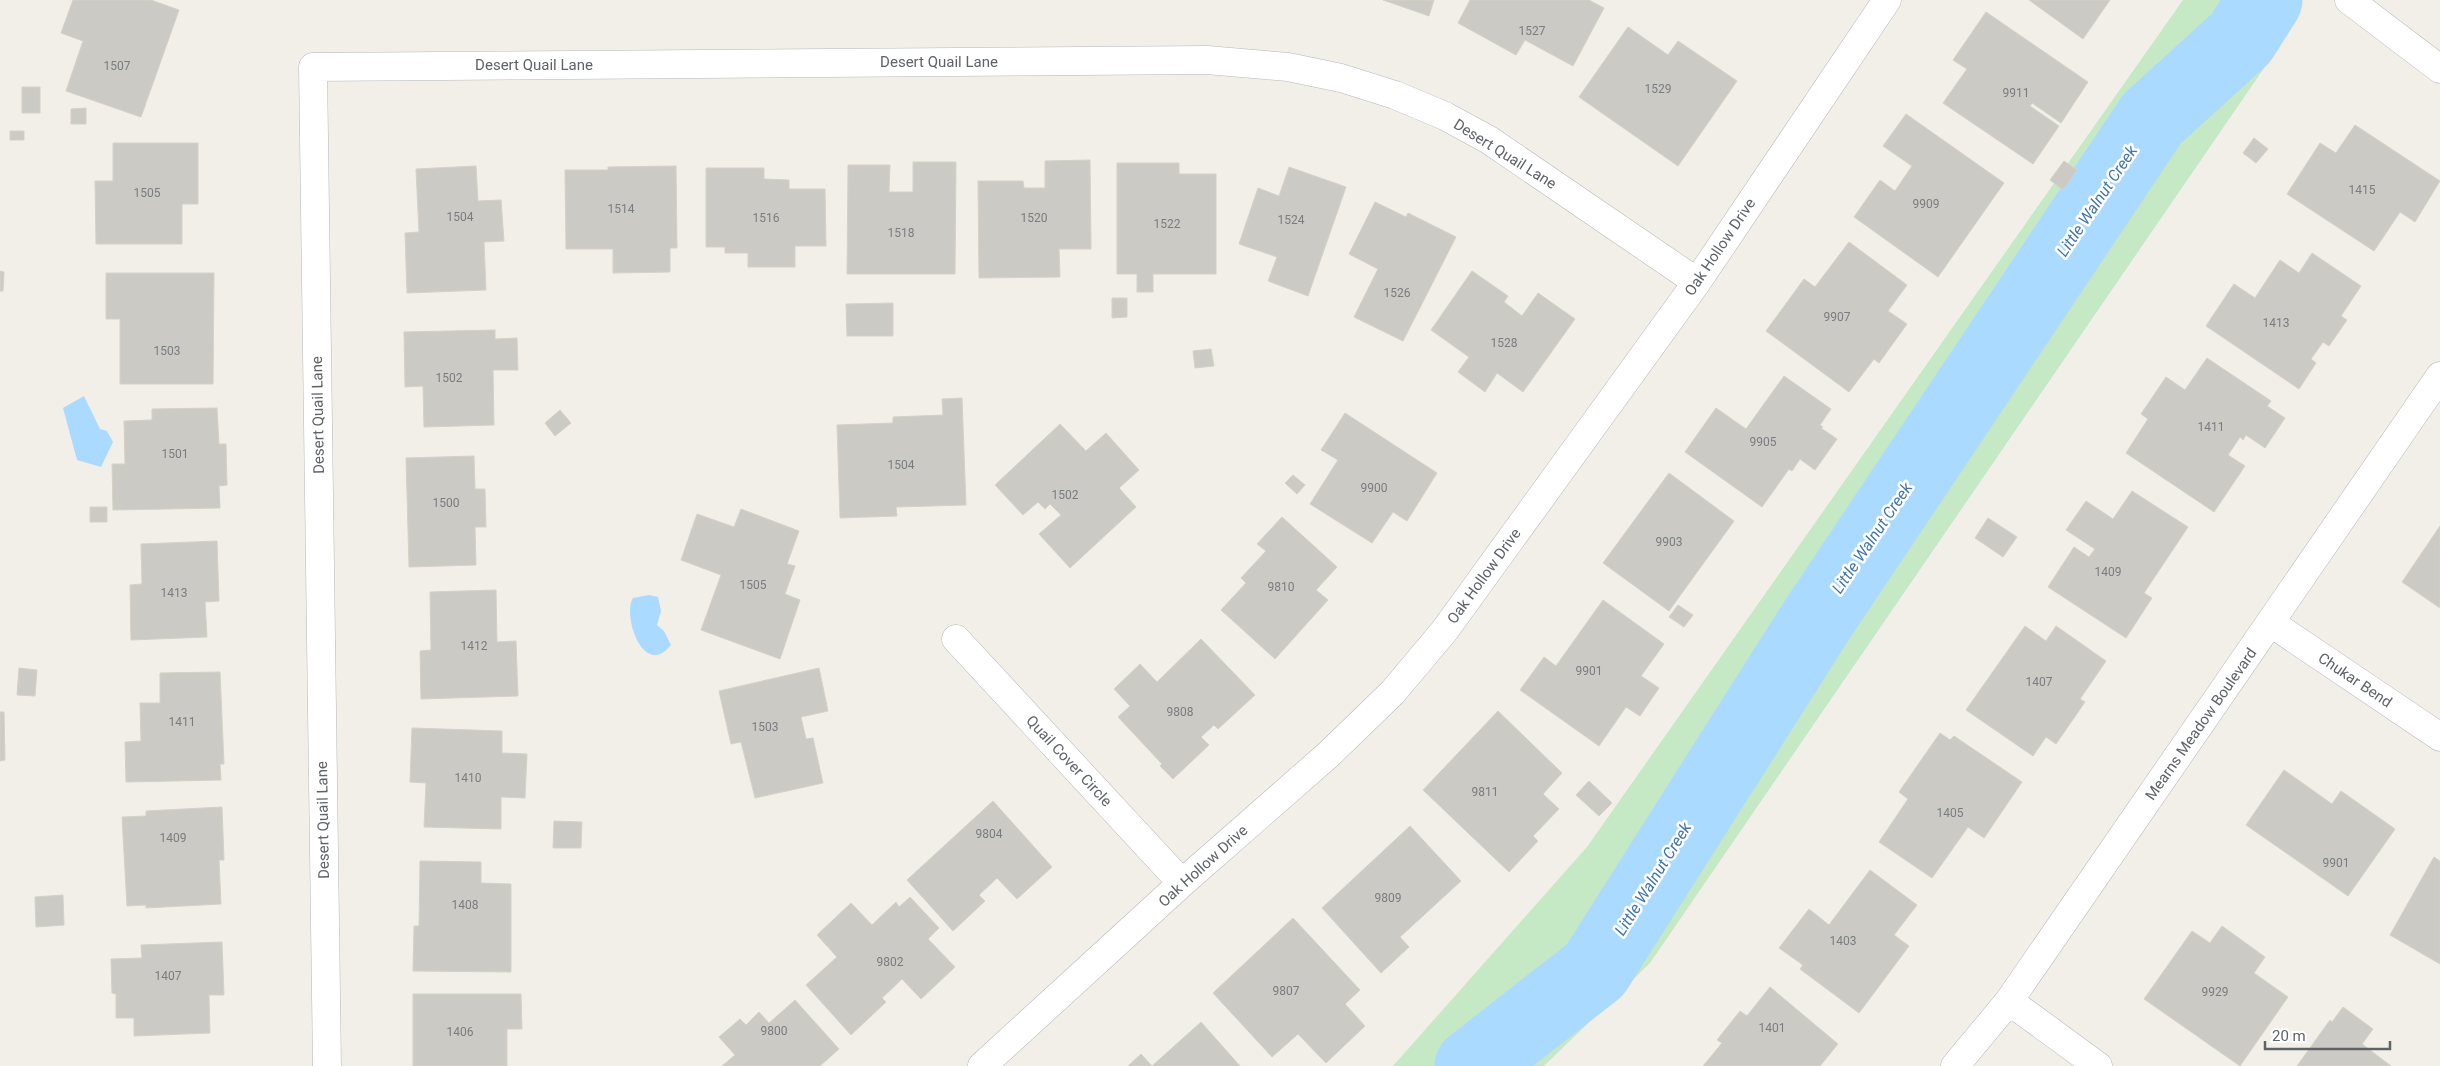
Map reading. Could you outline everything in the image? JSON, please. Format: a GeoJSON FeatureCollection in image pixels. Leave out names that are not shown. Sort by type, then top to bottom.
{"type":"FeatureCollection","features":[{"type":"Feature","properties":{"kind":"street","name":"Oak Hollow Drive"},"geometry":{"type":"LineString","coordinates":[[982,1066],[1182,883],[1329,754],[1394,692],[1445,630],[1697,282],[1887,0]]}},
{"type":"Feature","properties":{"kind":"street"},"geometry":{"type":"LineString","coordinates":[[2355,4],[2440,70]]}},
{"type":"Feature","properties":{"kind":"street","name":"Desert Quail Lane"},"geometry":{"type":"LineString","coordinates":[[327,1066],[313,67],[1207,60],[1288,67],[1341,78],[1395,95],[1445,116],[1489,140],[1697,282]]}},
{"type":"Feature","properties":{"kind":"street","name":"Mearns Meadow Boulevard"},"geometry":{"type":"LineString","coordinates":[[1955,1066],[2009,1001],[2440,376]]}},
{"type":"Feature","properties":{"kind":"street","name":"Chukar Bend"},"geometry":{"type":"LineString","coordinates":[[2271,623],[2440,737]]}},
{"type":"Feature","properties":{"kind":"street","name":"Quail Cover Circle"},"geometry":{"type":"LineString","coordinates":[[956,639],[1182,883]]}},
{"type":"Feature","properties":{"kind":"street"},"geometry":{"type":"LineString","coordinates":[[2009,1001],[2098,1066]]}},
{"type":"Feature","properties":{"kind":"green space"},"geometry":{"type":"Polygon","coordinates":[[[2183,0],[2231,0],[2284,39],[1650,963],[1544,1066],[1393,1066],[1587,847],[2183,0]]]}},
{"type":"Feature","properties":{"kind":"water"},"geometry":{"type":"Polygon","coordinates":[[[84,396],[100,429],[107,431],[113,442],[101,467],[77,460],[63,408],[84,396]]]}},
{"type":"Feature","properties":{"kind":"water"},"geometry":{"type":"Polygon","coordinates":[[[649,595],[658,597],[661,611],[657,625],[664,631],[671,645],[661,654],[652,655],[644,650],[637,641],[630,617],[630,606],[633,598],[649,595]]]}},
{"type":"Feature","properties":{"kind":"building"},"geometry":{"type":"Polygon","coordinates":[[[73,0],[151,0],[179,10],[141,117],[66,91],[83,41],[61,33],[73,0]]]}},
{"type":"Feature","properties":{"kind":"building"},"geometry":{"type":"Polygon","coordinates":[[[1383,0],[1434,0],[1429,16],[1383,0]]]}},
{"type":"Feature","properties":{"kind":"building"},"geometry":{"type":"Polygon","coordinates":[[[1470,0],[1589,0],[1604,8],[1573,66],[1525,40],[1516,55],[1458,23],[1470,0]]]}},
{"type":"Feature","properties":{"kind":"building"},"geometry":{"type":"Polygon","coordinates":[[[2029,0],[2110,0],[2083,39],[2029,0]]]}},
{"type":"Feature","properties":{"kind":"building"},"geometry":{"type":"Polygon","coordinates":[[[1986,12],[2088,82],[2061,123],[2032,103],[2030,106],[2059,126],[2033,164],[1943,103],[1967,69],[1953,60],[1986,12]]]}},
{"type":"Feature","properties":{"kind":"building"},"geometry":{"type":"Polygon","coordinates":[[[1628,27],[1668,55],[1678,41],[1737,81],[1678,166],[1579,97],[1628,27]]]}},
{"type":"Feature","properties":{"kind":"building"},"geometry":{"type":"Polygon","coordinates":[[[22,87],[40,87],[40,113],[22,113],[22,87]]]}},
{"type":"Feature","properties":{"kind":"building"},"geometry":{"type":"Polygon","coordinates":[[[86,108],[86,124],[71,124],[71,109],[86,108]]]}},
{"type":"Feature","properties":{"kind":"building"},"geometry":{"type":"Polygon","coordinates":[[[1906,114],[2004,183],[1938,277],[1854,217],[1880,180],[1895,191],[1912,166],[1883,146],[1906,114]]]}},
{"type":"Feature","properties":{"kind":"building"},"geometry":{"type":"Polygon","coordinates":[[[2355,125],[2440,181],[2415,222],[2400,212],[2374,251],[2287,194],[2320,143],[2336,153],[2355,125]]]}},
{"type":"Feature","properties":{"kind":"building"},"geometry":{"type":"Polygon","coordinates":[[[10,131],[24,131],[24,140],[10,140],[10,131]]]}},
{"type":"Feature","properties":{"kind":"building"},"geometry":{"type":"Polygon","coordinates":[[[2254,138],[2268,149],[2256,163],[2243,153],[2254,138]]]}},
{"type":"Feature","properties":{"kind":"building"},"geometry":{"type":"Polygon","coordinates":[[[113,143],[198,143],[198,204],[182,204],[182,244],[96,244],[95,181],[113,181],[113,143]]]}},
{"type":"Feature","properties":{"kind":"building"},"geometry":{"type":"Polygon","coordinates":[[[1090,160],[1091,249],[1059,249],[1060,277],[979,278],[978,181],[1023,181],[1024,188],[1045,188],[1045,161],[1090,160]]]}},
{"type":"Feature","properties":{"kind":"building"},"geometry":{"type":"Polygon","coordinates":[[[2064,161],[2077,170],[2063,190],[2050,180],[2064,161]]]}},
{"type":"Feature","properties":{"kind":"building"},"geometry":{"type":"Polygon","coordinates":[[[913,162],[956,162],[955,274],[847,274],[848,165],[890,165],[889,192],[913,192],[913,162]]]}},
{"type":"Feature","properties":{"kind":"building"},"geometry":{"type":"Polygon","coordinates":[[[1117,163],[1179,163],[1179,174],[1216,174],[1216,274],[1153,274],[1153,292],[1137,292],[1137,274],[1117,274],[1117,163]]]}},
{"type":"Feature","properties":{"kind":"building"},"geometry":{"type":"Polygon","coordinates":[[[476,166],[478,201],[501,200],[504,241],[484,242],[486,290],[407,293],[405,233],[419,232],[416,169],[476,166]]]}},
{"type":"Feature","properties":{"kind":"building"},"geometry":{"type":"Polygon","coordinates":[[[676,166],[677,248],[670,248],[670,272],[613,273],[613,249],[566,249],[565,170],[608,170],[608,167],[676,166]]]}},
{"type":"Feature","properties":{"kind":"building"},"geometry":{"type":"Polygon","coordinates":[[[1289,167],[1346,187],[1308,296],[1268,281],[1277,257],[1239,244],[1258,188],[1279,196],[1289,167]]]}},
{"type":"Feature","properties":{"kind":"building"},"geometry":{"type":"Polygon","coordinates":[[[706,168],[764,168],[764,179],[789,180],[789,189],[825,189],[826,246],[795,246],[795,267],[748,267],[748,253],[725,253],[725,247],[706,247],[706,168]]]}},
{"type":"Feature","properties":{"kind":"building"},"geometry":{"type":"Polygon","coordinates":[[[1375,202],[1406,217],[1408,213],[1456,237],[1403,341],[1354,317],[1378,269],[1349,254],[1375,202]]]}},
{"type":"Feature","properties":{"kind":"building"},"geometry":{"type":"Polygon","coordinates":[[[1849,242],[1907,285],[1888,311],[1907,324],[1879,363],[1874,359],[1849,392],[1766,331],[1804,279],[1815,287],[1849,242]]]}},
{"type":"Feature","properties":{"kind":"building"},"geometry":{"type":"Polygon","coordinates":[[[2312,253],[2361,286],[2341,316],[2347,320],[2329,346],[2323,342],[2311,359],[2316,363],[2299,389],[2206,326],[2234,284],[2255,298],[2280,260],[2299,273],[2312,253]]]}},
{"type":"Feature","properties":{"kind":"building"},"geometry":{"type":"Polygon","coordinates":[[[0,271],[4,272],[3,291],[0,291],[0,271]]]}},
{"type":"Feature","properties":{"kind":"building"},"geometry":{"type":"Polygon","coordinates":[[[1472,271],[1508,296],[1504,302],[1522,316],[1538,293],[1575,319],[1523,392],[1497,373],[1485,392],[1458,372],[1469,357],[1431,330],[1472,271]]]}},
{"type":"Feature","properties":{"kind":"building"},"geometry":{"type":"Polygon","coordinates":[[[106,273],[214,273],[213,384],[120,384],[120,319],[106,319],[106,273]]]}},
{"type":"Feature","properties":{"kind":"building"},"geometry":{"type":"Polygon","coordinates":[[[1112,298],[1127,298],[1127,317],[1112,318],[1112,298]]]}},
{"type":"Feature","properties":{"kind":"building"},"geometry":{"type":"Polygon","coordinates":[[[893,303],[893,336],[847,336],[846,304],[893,303]]]}},
{"type":"Feature","properties":{"kind":"building"},"geometry":{"type":"Polygon","coordinates":[[[495,330],[495,339],[517,338],[518,370],[493,370],[494,425],[424,427],[423,386],[405,387],[404,332],[495,330]]]}},
{"type":"Feature","properties":{"kind":"building"},"geometry":{"type":"Polygon","coordinates":[[[1211,349],[1214,366],[1195,368],[1193,351],[1211,349]]]}},
{"type":"Feature","properties":{"kind":"building"},"geometry":{"type":"Polygon","coordinates":[[[2207,358],[2271,401],[2267,406],[2285,418],[2265,448],[2246,435],[2243,440],[2240,437],[2228,455],[2245,466],[2214,512],[2126,453],[2148,419],[2141,414],[2166,377],[2185,390],[2207,358]]]}},
{"type":"Feature","properties":{"kind":"building"},"geometry":{"type":"Polygon","coordinates":[[[1784,376],[1831,409],[1820,425],[1823,427],[1821,428],[1837,439],[1815,470],[1800,459],[1792,471],[1789,469],[1762,507],[1685,452],[1716,408],[1746,429],[1784,376]]]}},
{"type":"Feature","properties":{"kind":"building"},"geometry":{"type":"Polygon","coordinates":[[[962,398],[966,505],[896,507],[897,516],[840,518],[837,425],[893,423],[893,417],[943,415],[942,399],[962,398]]]}},
{"type":"Feature","properties":{"kind":"building"},"geometry":{"type":"Polygon","coordinates":[[[217,408],[219,444],[226,444],[227,485],[219,486],[220,508],[113,510],[112,464],[125,464],[124,421],[152,420],[152,409],[217,408]]]}},
{"type":"Feature","properties":{"kind":"building"},"geometry":{"type":"Polygon","coordinates":[[[560,410],[571,423],[555,436],[545,423],[560,410]]]}},
{"type":"Feature","properties":{"kind":"building"},"geometry":{"type":"Polygon","coordinates":[[[1345,413],[1437,473],[1407,521],[1393,512],[1372,543],[1310,504],[1338,460],[1321,450],[1345,413]]]}},
{"type":"Feature","properties":{"kind":"building"},"geometry":{"type":"Polygon","coordinates":[[[1060,424],[1086,451],[1106,433],[1139,470],[1119,488],[1136,507],[1070,568],[1039,534],[1061,515],[1050,504],[1045,509],[1038,502],[1023,515],[995,485],[1060,424]]]}},
{"type":"Feature","properties":{"kind":"building"},"geometry":{"type":"Polygon","coordinates":[[[474,456],[475,489],[485,489],[486,527],[475,527],[476,565],[409,567],[406,458],[474,456]]]}},
{"type":"Feature","properties":{"kind":"building"},"geometry":{"type":"Polygon","coordinates":[[[1669,473],[1734,521],[1669,611],[1603,563],[1669,473]]]}},
{"type":"Feature","properties":{"kind":"building"},"geometry":{"type":"Polygon","coordinates":[[[1293,475],[1305,485],[1297,494],[1285,483],[1293,475]]]}},
{"type":"Feature","properties":{"kind":"building"},"geometry":{"type":"Polygon","coordinates":[[[2132,491],[2188,527],[2144,593],[2152,598],[2126,638],[2048,587],[2074,547],[2089,557],[2095,549],[2066,530],[2086,501],[2113,519],[2132,491]]]}},
{"type":"Feature","properties":{"kind":"building"},"geometry":{"type":"Polygon","coordinates":[[[90,507],[107,507],[107,522],[90,522],[90,507]]]}},
{"type":"Feature","properties":{"kind":"building"},"geometry":{"type":"Polygon","coordinates":[[[741,509],[799,531],[787,564],[795,566],[785,594],[800,600],[780,659],[701,630],[721,575],[681,560],[697,514],[734,527],[741,509]]]}},
{"type":"Feature","properties":{"kind":"building"},"geometry":{"type":"Polygon","coordinates":[[[1282,517],[1337,567],[1316,590],[1328,600],[1275,659],[1221,610],[1246,583],[1241,578],[1266,551],[1257,544],[1282,517]]]}},
{"type":"Feature","properties":{"kind":"building"},"geometry":{"type":"Polygon","coordinates":[[[1988,518],[2017,537],[2003,557],[1975,538],[1988,518]]]}},
{"type":"Feature","properties":{"kind":"building"},"geometry":{"type":"Polygon","coordinates":[[[2440,526],[2440,608],[2402,582],[2440,526]]]}},
{"type":"Feature","properties":{"kind":"building"},"geometry":{"type":"Polygon","coordinates":[[[217,541],[219,601],[205,602],[207,637],[131,640],[130,585],[142,584],[141,544],[217,541]]]}},
{"type":"Feature","properties":{"kind":"building"},"geometry":{"type":"Polygon","coordinates":[[[496,590],[497,642],[516,641],[518,696],[421,699],[420,651],[431,650],[430,592],[496,590]]]}},
{"type":"Feature","properties":{"kind":"building"},"geometry":{"type":"Polygon","coordinates":[[[1603,600],[1664,644],[1641,676],[1659,688],[1640,716],[1626,707],[1599,746],[1520,690],[1544,657],[1556,666],[1603,600]]]}},
{"type":"Feature","properties":{"kind":"building"},"geometry":{"type":"Polygon","coordinates":[[[1678,605],[1693,615],[1684,627],[1669,617],[1678,605]]]}},
{"type":"Feature","properties":{"kind":"building"},"geometry":{"type":"Polygon","coordinates":[[[2025,626],[2046,641],[2056,626],[2106,661],[2080,699],[2085,702],[2056,744],[2046,737],[2033,756],[1966,710],[2025,626]]]}},
{"type":"Feature","properties":{"kind":"building"},"geometry":{"type":"Polygon","coordinates":[[[1201,639],[1255,695],[1218,729],[1214,725],[1201,737],[1209,745],[1173,779],[1160,766],[1162,764],[1118,717],[1130,706],[1114,689],[1140,664],[1157,682],[1201,639]]]}},
{"type":"Feature","properties":{"kind":"building"},"geometry":{"type":"Polygon","coordinates":[[[19,668],[37,670],[35,696],[17,695],[19,668]]]}},
{"type":"Feature","properties":{"kind":"building"},"geometry":{"type":"Polygon","coordinates":[[[819,668],[828,711],[801,717],[806,739],[813,738],[823,783],[755,798],[741,742],[731,744],[719,691],[819,668]]]}},
{"type":"Feature","properties":{"kind":"building"},"geometry":{"type":"Polygon","coordinates":[[[220,672],[224,764],[220,764],[221,780],[126,782],[125,742],[141,741],[140,703],[160,703],[160,673],[220,672]]]}},
{"type":"Feature","properties":{"kind":"building"},"geometry":{"type":"Polygon","coordinates":[[[1498,711],[1562,773],[1543,794],[1559,809],[1533,836],[1538,841],[1509,872],[1423,790],[1498,711]]]}},
{"type":"Feature","properties":{"kind":"building"},"geometry":{"type":"Polygon","coordinates":[[[0,712],[4,712],[5,760],[0,761],[0,712]]]}},
{"type":"Feature","properties":{"kind":"building"},"geometry":{"type":"Polygon","coordinates":[[[412,728],[502,731],[502,753],[527,754],[525,798],[501,797],[501,829],[424,827],[426,783],[410,782],[412,728]]]}},
{"type":"Feature","properties":{"kind":"building"},"geometry":{"type":"Polygon","coordinates":[[[1940,733],[1950,740],[1954,736],[2022,782],[1984,838],[1968,827],[1932,878],[1879,842],[1908,799],[1899,792],[1940,733]]]}},
{"type":"Feature","properties":{"kind":"building"},"geometry":{"type":"Polygon","coordinates":[[[2284,770],[2332,804],[2341,791],[2395,829],[2348,896],[2246,825],[2284,770]]]}},
{"type":"Feature","properties":{"kind":"building"},"geometry":{"type":"Polygon","coordinates":[[[1589,781],[1612,803],[1599,816],[1576,795],[1589,781]]]}},
{"type":"Feature","properties":{"kind":"building"},"geometry":{"type":"Polygon","coordinates":[[[993,801],[1052,867],[1017,899],[997,878],[979,895],[985,901],[953,931],[907,880],[993,801]]]}},
{"type":"Feature","properties":{"kind":"building"},"geometry":{"type":"Polygon","coordinates":[[[222,807],[224,860],[219,860],[221,904],[146,908],[146,905],[127,906],[122,817],[146,816],[146,811],[222,807]]]}},
{"type":"Feature","properties":{"kind":"building"},"geometry":{"type":"Polygon","coordinates":[[[554,821],[582,822],[581,848],[553,848],[554,821]]]}},
{"type":"Feature","properties":{"kind":"building"},"geometry":{"type":"Polygon","coordinates":[[[1410,826],[1461,881],[1400,937],[1409,947],[1381,973],[1322,908],[1410,826]]]}},
{"type":"Feature","properties":{"kind":"building"},"geometry":{"type":"Polygon","coordinates":[[[2434,857],[2440,861],[2440,964],[2390,935],[2434,857]]]}},
{"type":"Feature","properties":{"kind":"building"},"geometry":{"type":"Polygon","coordinates":[[[420,861],[481,862],[481,883],[511,884],[511,972],[413,971],[414,926],[419,926],[420,861]]]}},
{"type":"Feature","properties":{"kind":"building"},"geometry":{"type":"Polygon","coordinates":[[[1870,870],[1917,905],[1894,935],[1909,946],[1859,1013],[1800,969],[1803,965],[1779,948],[1809,909],[1829,925],[1870,870]]]}},
{"type":"Feature","properties":{"kind":"building"},"geometry":{"type":"Polygon","coordinates":[[[63,895],[64,925],[36,927],[35,897],[63,895]]]}},
{"type":"Feature","properties":{"kind":"building"},"geometry":{"type":"Polygon","coordinates":[[[910,897],[939,928],[928,939],[955,967],[921,999],[902,979],[882,998],[886,1002],[851,1035],[806,985],[837,957],[817,935],[851,903],[872,925],[896,902],[899,907],[910,897]]]}},
{"type":"Feature","properties":{"kind":"building"},"geometry":{"type":"Polygon","coordinates":[[[1293,918],[1360,990],[1345,1004],[1365,1026],[1326,1063],[1298,1034],[1272,1057],[1213,993],[1293,918]]]}},
{"type":"Feature","properties":{"kind":"building"},"geometry":{"type":"Polygon","coordinates":[[[2222,926],[2265,957],[2254,973],[2288,997],[2240,1066],[2144,999],[2192,931],[2210,943],[2222,926]]]}},
{"type":"Feature","properties":{"kind":"building"},"geometry":{"type":"Polygon","coordinates":[[[222,942],[224,995],[209,995],[210,1033],[134,1036],[134,1018],[116,1018],[116,994],[112,993],[111,959],[142,958],[141,945],[222,942]]]}},
{"type":"Feature","properties":{"kind":"building"},"geometry":{"type":"Polygon","coordinates":[[[1770,987],[1838,1044],[1820,1066],[1703,1066],[1722,1043],[1717,1040],[1740,1011],[1747,1016],[1770,987]]]}},
{"type":"Feature","properties":{"kind":"building"},"geometry":{"type":"Polygon","coordinates":[[[413,994],[521,994],[522,1029],[507,1029],[507,1066],[413,1066],[413,994]]]}},
{"type":"Feature","properties":{"kind":"building"},"geometry":{"type":"Polygon","coordinates":[[[795,1000],[839,1049],[820,1066],[722,1066],[735,1055],[719,1037],[740,1019],[746,1025],[759,1012],[769,1023],[795,1000]]]}},
{"type":"Feature","properties":{"kind":"building"},"geometry":{"type":"Polygon","coordinates":[[[2343,1007],[2373,1029],[2362,1044],[2391,1066],[2297,1066],[2330,1020],[2332,1022],[2343,1007]]]}},
{"type":"Feature","properties":{"kind":"building"},"geometry":{"type":"Polygon","coordinates":[[[1201,1022],[1240,1066],[1152,1066],[1201,1022]]]}},
{"type":"Feature","properties":{"kind":"building"},"geometry":{"type":"Polygon","coordinates":[[[1141,1054],[1152,1066],[1128,1066],[1141,1054]]]}},
{"type":"Feature","properties":{"kind":"waterway","name":"Little Walnut Creek"},"geometry":{"type":"LineString","coordinates":[[1472,1066],[1595,970],[1815,623],[2152,119],[2241,38],[2265,0]]}}]}
